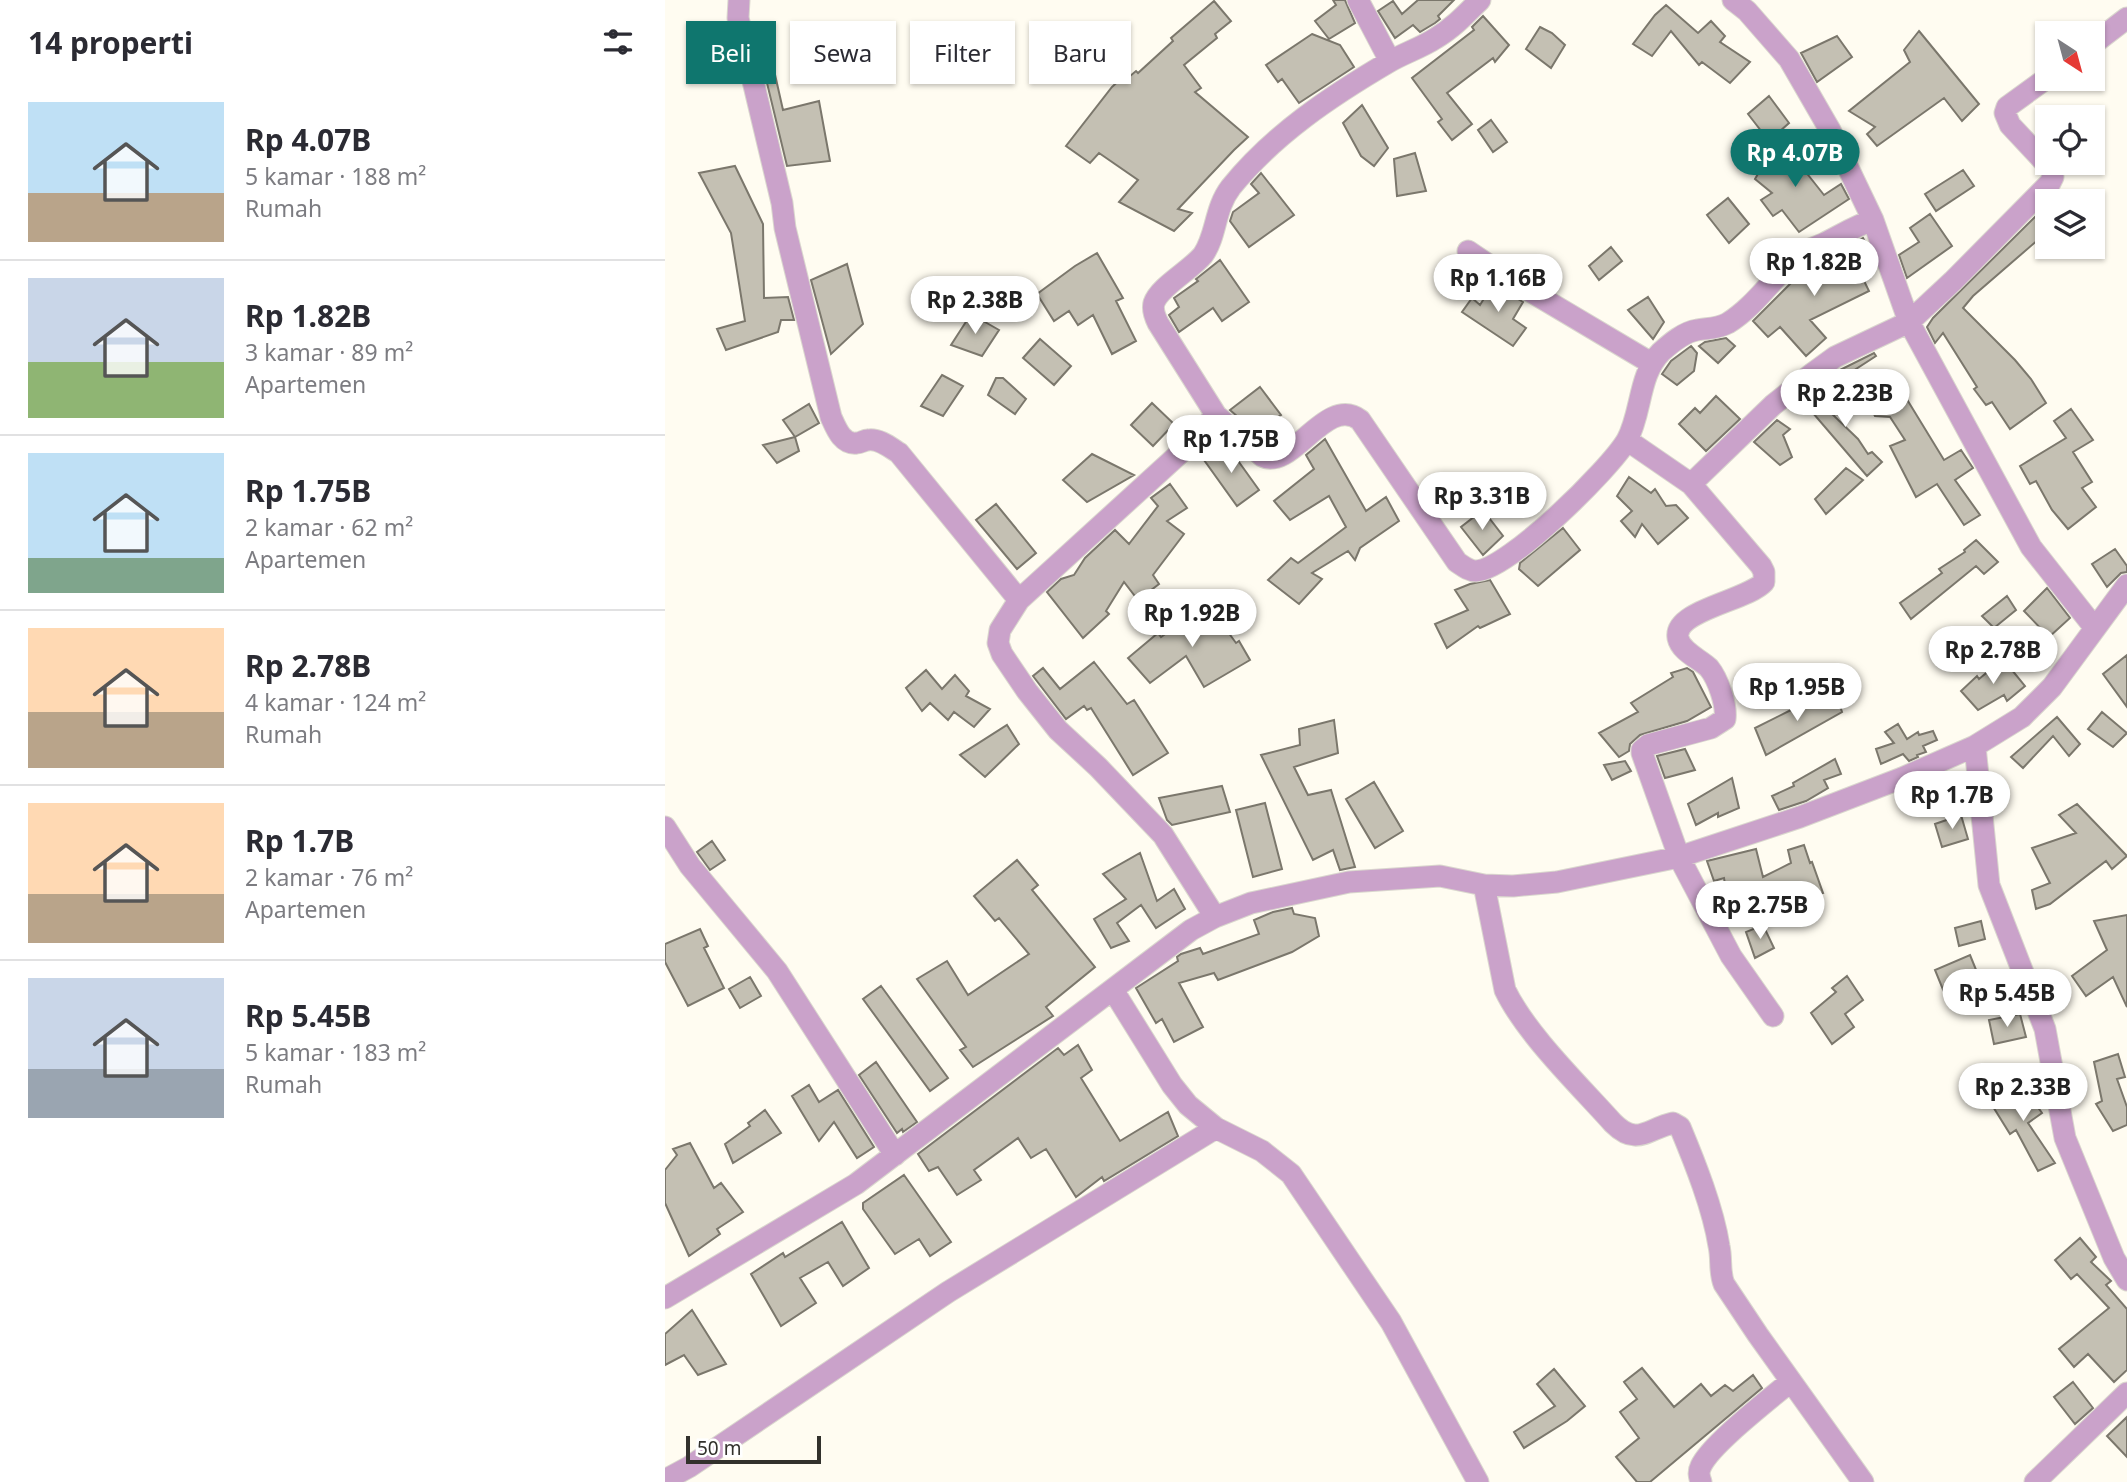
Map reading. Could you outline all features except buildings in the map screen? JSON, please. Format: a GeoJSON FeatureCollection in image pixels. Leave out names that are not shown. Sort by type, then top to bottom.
{"type":"FeatureCollection","features":[{"type":"Feature","properties":{"kind":"street"},"geometry":{"type":"LineString","coordinates":[[739,0],[739,18],[782,203],[785,228],[835,426],[849,443],[855,444],[869,439],[885,444],[899,453],[1019,600]]}},
{"type":"Feature","properties":{"kind":"street"},"geometry":{"type":"LineString","coordinates":[[1358,0],[1390,61]]}},
{"type":"Feature","properties":{"kind":"street"},"geometry":{"type":"LineString","coordinates":[[1480,0],[1456,24],[1434,40],[1390,61],[1312,111],[1268,148],[1232,186],[1220,203],[1205,252],[1194,265],[1159,294],[1154,302],[1153,311],[1158,323],[1216,415],[1268,460],[1282,457],[1322,425],[1342,415],[1354,415],[1457,562],[1477,571],[1490,567],[1518,550],[1573,503],[1627,440],[1651,363],[1675,341],[1691,331],[1719,327],[1730,321],[1763,293],[1803,252],[1873,220]]}},
{"type":"Feature","properties":{"kind":"street"},"geometry":{"type":"LineString","coordinates":[[1733,0],[1747,11],[1789,59],[1830,130],[1873,220],[1909,322],[2031,547],[2094,628]]}},
{"type":"Feature","properties":{"kind":"street"},"geometry":{"type":"LineString","coordinates":[[2105,35],[2127,18]]}},
{"type":"Feature","properties":{"kind":"street"},"geometry":{"type":"LineString","coordinates":[[1691,484],[1773,405],[1813,373],[1835,357],[1909,322],[2050,183],[2052,170],[2010,125],[2005,113],[2007,107],[2035,87]]}},
{"type":"Feature","properties":{"kind":"street"},"geometry":{"type":"LineString","coordinates":[[1468,251],[1508,278],[1651,363]]}},
{"type":"Feature","properties":{"kind":"street"},"geometry":{"type":"LineString","coordinates":[[1215,917],[1163,835],[1098,767],[1058,730],[1027,691],[1002,654],[998,643],[1000,630],[1019,600],[1189,445],[1216,415]]}},
{"type":"Feature","properties":{"kind":"street"},"geometry":{"type":"LineString","coordinates":[[1627,440],[1691,484],[1761,566],[1765,578],[1754,591],[1689,617],[1679,631],[1678,637],[1682,646],[1714,675],[1725,708],[1725,719],[1711,728],[1653,744],[1642,750],[1679,857],[1731,956],[1773,1016]]}},
{"type":"Feature","properties":{"kind":"street"},"geometry":{"type":"LineString","coordinates":[[665,1298],[856,1184],[1191,930],[1215,917],[1251,903],[1349,882],[1440,876],[1484,885],[1548,883],[1679,857],[1800,817],[1902,778],[1975,746],[2022,717],[2052,687],[2127,585]]}},
{"type":"Feature","properties":{"kind":"street"},"geometry":{"type":"LineString","coordinates":[[1975,746],[1989,885],[2045,1029],[2065,1138],[2114,1258],[2127,1280]]}},
{"type":"Feature","properties":{"kind":"street"},"geometry":{"type":"LineString","coordinates":[[665,827],[690,866],[777,971],[895,1155]]}},
{"type":"Feature","properties":{"kind":"street"},"geometry":{"type":"LineString","coordinates":[[1484,885],[1506,990],[1511,1001],[1538,1039],[1625,1134],[1644,1135],[1673,1123],[1680,1127],[1720,1247],[1721,1277],[1724,1284],[1863,1482]]}},
{"type":"Feature","properties":{"kind":"street"},"geometry":{"type":"LineString","coordinates":[[1113,989],[1172,1085],[1188,1105],[1216,1128],[1262,1151],[1291,1174],[1391,1322],[1478,1482]]}},
{"type":"Feature","properties":{"kind":"street"},"geometry":{"type":"LineString","coordinates":[[665,1480],[694,1474],[948,1292],[1216,1128]]}},
{"type":"Feature","properties":{"kind":"street"},"geometry":{"type":"LineString","coordinates":[[1701,1482],[1701,1464],[1713,1449],[1791,1381]]}},
{"type":"Feature","properties":{"kind":"street"},"geometry":{"type":"LineString","coordinates":[[2035,1482],[2127,1393]]}}]}
